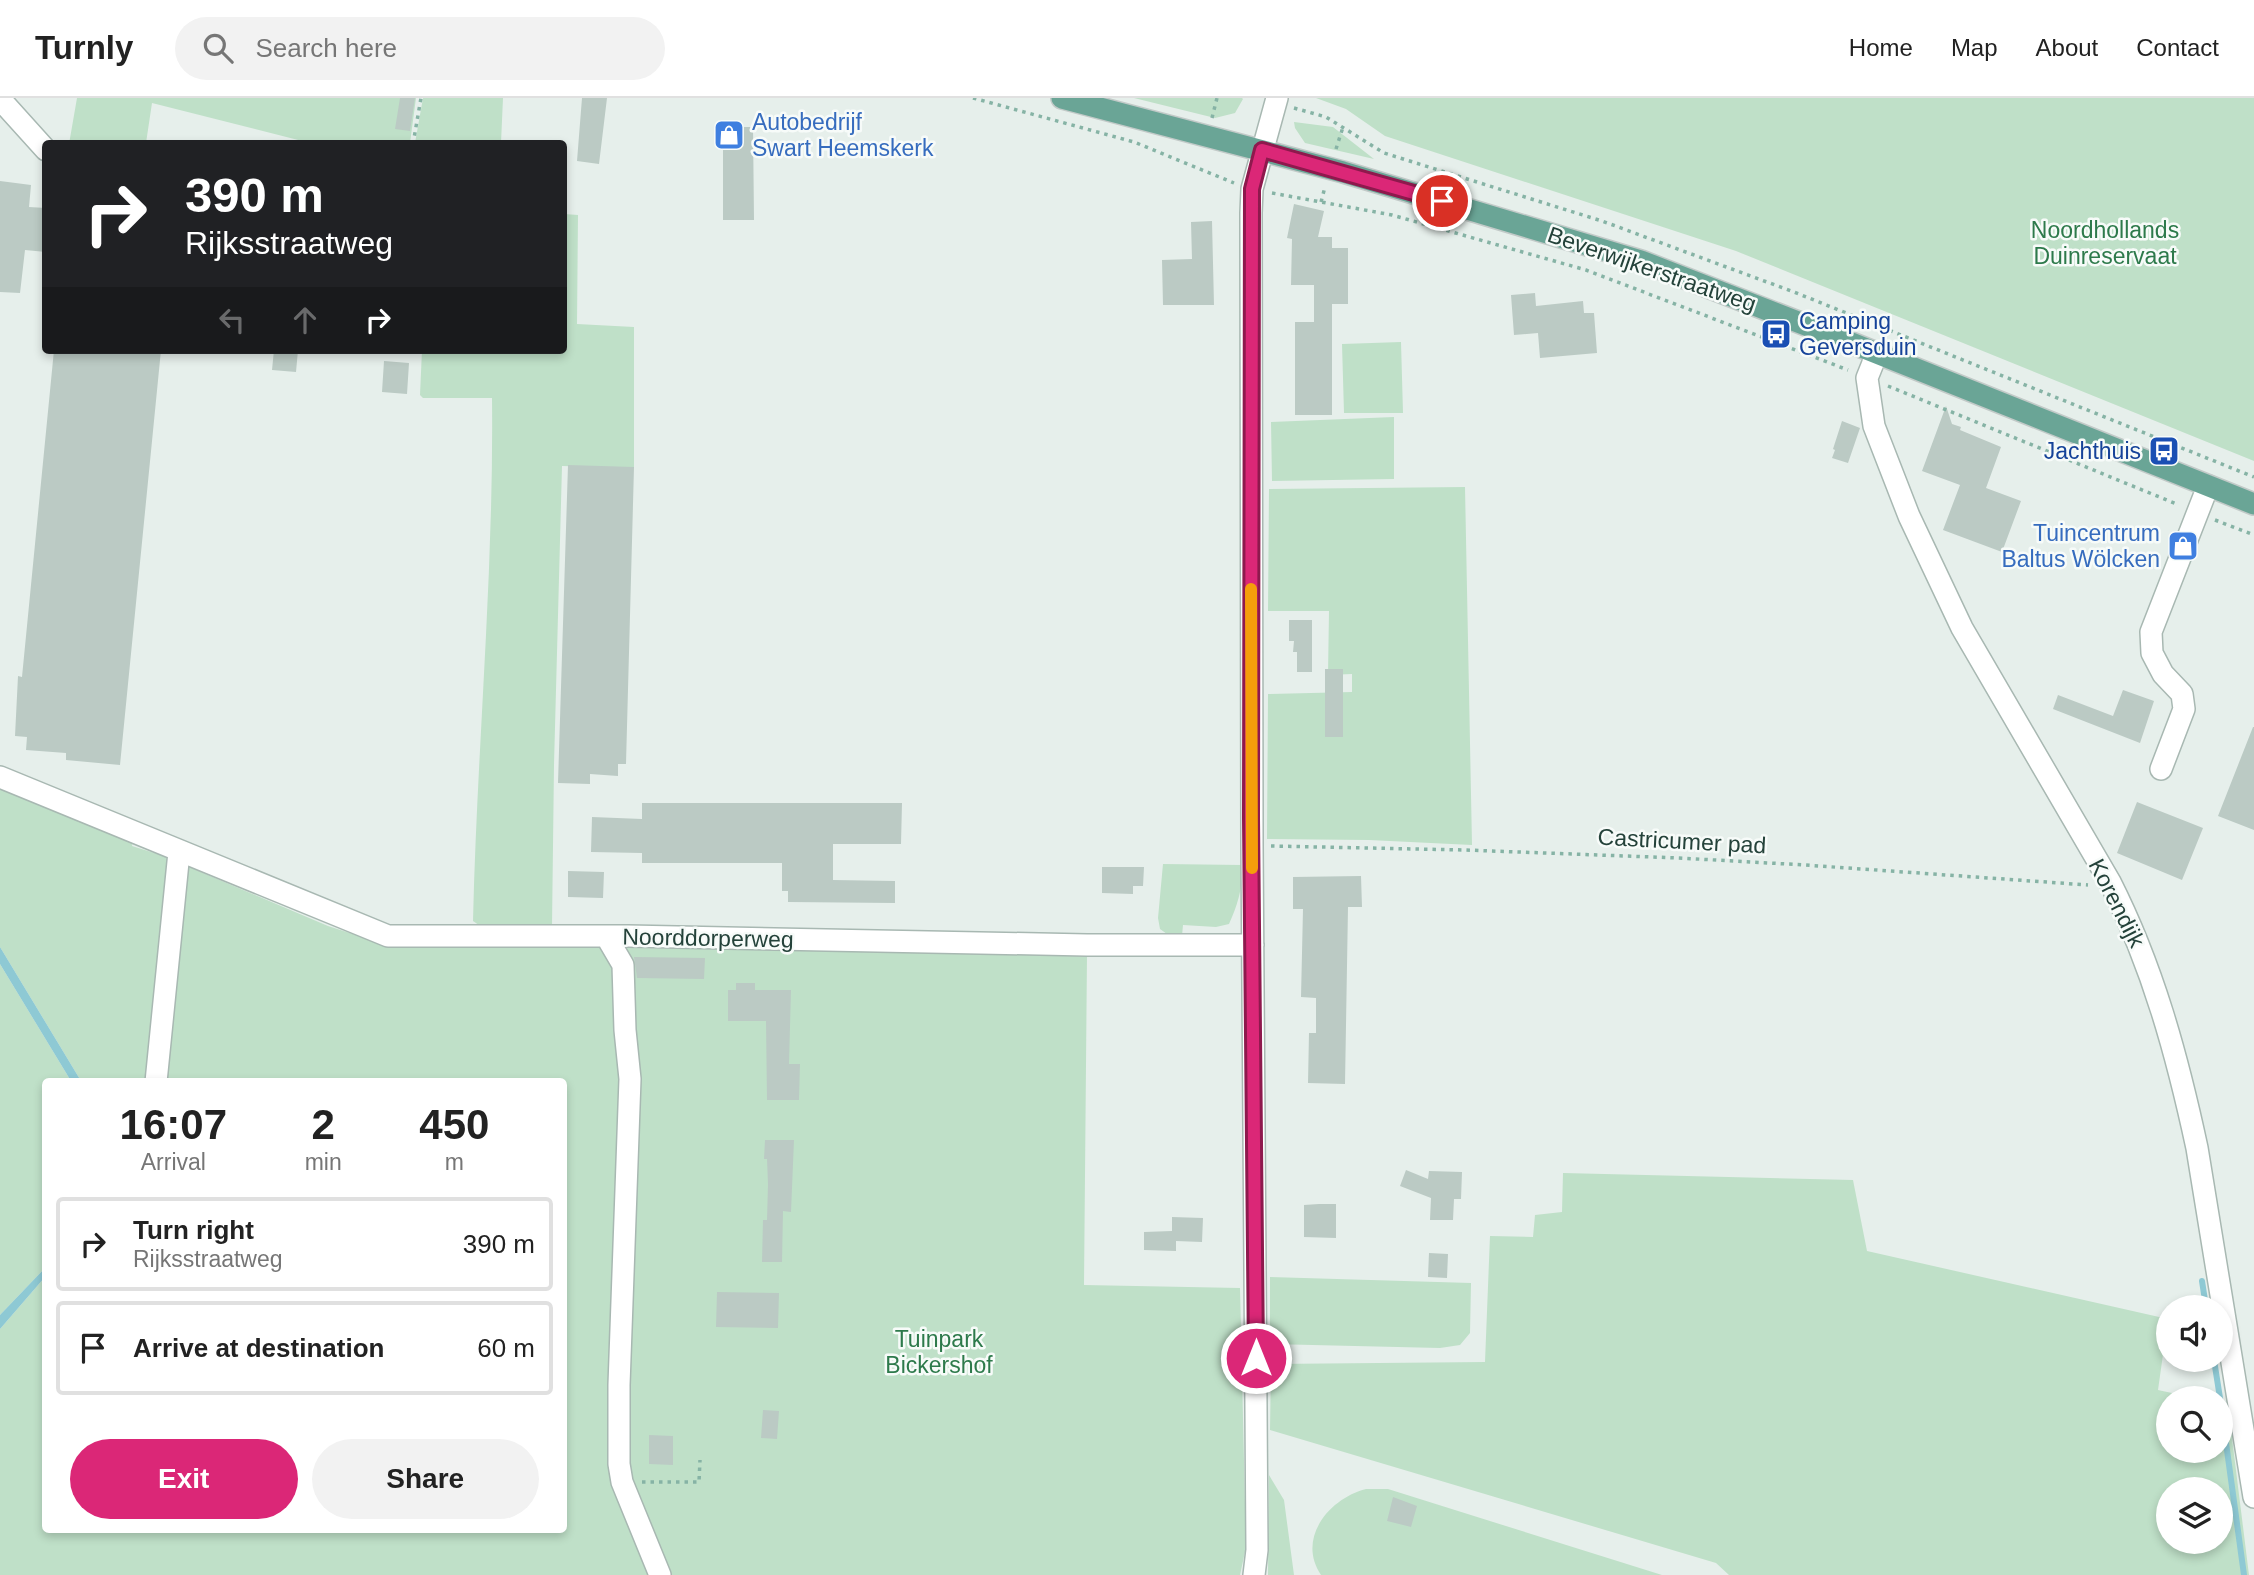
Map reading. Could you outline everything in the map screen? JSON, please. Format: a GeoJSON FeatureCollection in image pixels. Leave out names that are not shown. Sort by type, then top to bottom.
{"type":"FeatureCollection","features":[{"type":"Feature","properties":{"kind":"main road"},"geometry":{"type":"LineString","coordinates":[[1062,98],[1343,172],[1641,261],[1834,335],[2254,504]]}},
{"type":"Feature","properties":{"kind":"street"},"geometry":{"type":"LineString","coordinates":[[0,99],[42,146]]}},
{"type":"Feature","properties":{"kind":"street"},"geometry":{"type":"LineString","coordinates":[[1254,1575],[1257,1550],[1252,845],[1252,189],[1276,100]]}},
{"type":"Feature","properties":{"kind":"street"},"geometry":{"type":"LineString","coordinates":[[1867,378],[1877,353]]}},
{"type":"Feature","properties":{"kind":"street","name":"Korendijk"},"geometry":{"type":"LineString","coordinates":[[1867,378],[1878,437],[1909,516],[1962,628],[2109,883],[2131,925],[2152,975],[2186,1096],[2197,1148],[2254,1497]]}},
{"type":"Feature","properties":{"kind":"street"},"geometry":{"type":"LineString","coordinates":[[2161,769],[2184,709],[2182,694],[2163,674],[2152,653],[2151,632],[2208,486]]}},
{"type":"Feature","properties":{"kind":"street","name":"Noorddorperweg"},"geometry":{"type":"LineString","coordinates":[[0,778],[388,936],[607,936],[1073,945],[1253,945]]}},
{"type":"Feature","properties":{"kind":"street"},"geometry":{"type":"LineString","coordinates":[[156,1078],[179,852]]}},
{"type":"Feature","properties":{"kind":"street"},"geometry":{"type":"LineString","coordinates":[[607,936],[623,965],[630,1079],[618,1454],[622,1479],[660,1575]]}},
{"type":"Feature","properties":{"kind":"path"},"geometry":{"type":"LineString","coordinates":[[414,140],[421,98]]}},
{"type":"Feature","properties":{"kind":"path","name":"Beverwijkerstraatweg"},"geometry":{"type":"LineString","coordinates":[[973,98],[1134,142],[1252,189],[1392,215],[1586,270],[1822,359],[2254,536]]}},
{"type":"Feature","properties":{"kind":"path"},"geometry":{"type":"LineString","coordinates":[[1276,100],[1326,117],[1384,153],[1602,222],[1794,292],[2254,477]]}},
{"type":"Feature","properties":{"kind":"path","name":"Castricumer pad"},"geometry":{"type":"LineString","coordinates":[[1252,845],[1679,858],[2085,885],[2109,883]]}},
{"type":"Feature","properties":{"kind":"path"},"geometry":{"type":"LineString","coordinates":[[622,1479],[640,1482],[699,1482],[700,1460]]}},
{"type":"Feature","properties":{"kind":"green space"},"geometry":{"type":"Polygon","coordinates":[[[77,98],[416,98],[410,140],[298,140],[152,103],[146,140],[70,140],[77,98]]]}},
{"type":"Feature","properties":{"kind":"green space"},"geometry":{"type":"Polygon","coordinates":[[[423,98],[503,98],[501,140],[416,140],[423,98]]]}},
{"type":"Feature","properties":{"kind":"green space"},"geometry":{"type":"Polygon","coordinates":[[[1134,98],[1243,99],[1235,113],[1215,118],[1134,98]]]}},
{"type":"Feature","properties":{"kind":"green space","name":"Noordhollands Duinreservaat"},"geometry":{"type":"Polygon","coordinates":[[[1316,98],[2254,98],[2254,461],[1736,251],[1385,136],[1346,109],[1316,98]]]}},
{"type":"Feature","properties":{"kind":"green space"},"geometry":{"type":"Polygon","coordinates":[[[1294,122],[1333,127],[1374,159],[1305,143],[1294,122]]]}},
{"type":"Feature","properties":{"kind":"green space"},"geometry":{"type":"Polygon","coordinates":[[[567,214],[578,215],[577,324],[634,327],[634,468],[562,466],[552,926],[486,930],[473,921],[488,595],[492,398],[423,398],[420,395],[422,354],[567,354],[567,214]]]}},
{"type":"Feature","properties":{"kind":"green space"},"geometry":{"type":"Polygon","coordinates":[[[1401,342],[1403,413],[1344,413],[1342,344],[1401,342]]]}},
{"type":"Feature","properties":{"kind":"green space"},"geometry":{"type":"Polygon","coordinates":[[[1394,417],[1394,479],[1272,481],[1271,422],[1394,417]]]}},
{"type":"Feature","properties":{"kind":"green space"},"geometry":{"type":"Polygon","coordinates":[[[1465,487],[1472,845],[1267,839],[1268,694],[1352,692],[1352,674],[1328,675],[1329,611],[1268,611],[1269,489],[1465,487]]]}},
{"type":"Feature","properties":{"kind":"green space"},"geometry":{"type":"Polygon","coordinates":[[[0,789],[133,841],[132,846],[164,856],[170,862],[152,1078],[79,1078],[0,947],[0,789]]]}},
{"type":"Feature","properties":{"kind":"green space","name":"Tuinpark Bickershof"},"geometry":{"type":"Polygon","coordinates":[[[182,864],[328,926],[384,944],[1087,955],[1084,1285],[1240,1288],[1246,1547],[1240,1575],[0,1575],[0,1329],[42,1280],[42,1533],[567,1533],[567,1078],[160,1078],[182,864]]]}},
{"type":"Feature","properties":{"kind":"green space"},"geometry":{"type":"Polygon","coordinates":[[[1163,864],[1242,865],[1239,895],[1229,924],[1216,927],[1183,925],[1182,936],[1167,934],[1160,929],[1158,918],[1163,864]]]}},
{"type":"Feature","properties":{"kind":"green space"},"geometry":{"type":"Polygon","coordinates":[[[0,964],[69,1078],[42,1078],[42,1271],[0,1315],[0,964]]]}},
{"type":"Feature","properties":{"kind":"green space"},"geometry":{"type":"Polygon","coordinates":[[[1563,1173],[1853,1180],[1867,1251],[2156,1316],[2156,1372],[2161,1372],[2159,1386],[2156,1386],[2156,1463],[2233,1463],[2233,1446],[2249,1575],[1729,1575],[1716,1563],[1270,1430],[1271,1364],[1485,1362],[1490,1236],[1533,1237],[1535,1215],[1562,1212],[1563,1173]]]}},
{"type":"Feature","properties":{"kind":"green space"},"geometry":{"type":"Polygon","coordinates":[[[1270,1277],[1471,1283],[1470,1333],[1460,1345],[1440,1348],[1270,1344],[1270,1277]]]}},
{"type":"Feature","properties":{"kind":"green space"},"geometry":{"type":"Polygon","coordinates":[[[1269,1475],[1284,1500],[1294,1575],[1268,1575],[1269,1475]]]}},
{"type":"Feature","properties":{"kind":"green space"},"geometry":{"type":"Polygon","coordinates":[[[1366,1489],[1388,1489],[1662,1575],[1321,1575],[1314,1561],[1312,1547],[1321,1522],[1329,1510],[1340,1501],[1366,1489]]]}},
{"type":"Feature","properties":{"kind":"water"},"geometry":{"type":"Polygon","coordinates":[[[0,947],[79,1078],[69,1078],[0,964],[0,947]]]}},
{"type":"Feature","properties":{"kind":"water"},"geometry":{"type":"Polygon","coordinates":[[[42,1271],[42,1280],[0,1329],[0,1315],[42,1271]]]}},
{"type":"Feature","properties":{"kind":"building"},"geometry":{"type":"Polygon","coordinates":[[[400,98],[415,98],[410,131],[395,129],[400,98]]]}},
{"type":"Feature","properties":{"kind":"building"},"geometry":{"type":"Polygon","coordinates":[[[582,98],[607,98],[599,164],[577,161],[582,98]]]}},
{"type":"Feature","properties":{"kind":"building"},"geometry":{"type":"Polygon","coordinates":[[[723,127],[753,127],[754,220],[723,220],[723,127]]]}},
{"type":"Feature","properties":{"kind":"building"},"geometry":{"type":"Polygon","coordinates":[[[0,181],[31,185],[29,207],[42,208],[42,252],[25,250],[20,293],[0,292],[0,181]]]}},
{"type":"Feature","properties":{"kind":"building"},"geometry":{"type":"Polygon","coordinates":[[[1294,204],[1324,211],[1318,237],[1332,237],[1332,248],[1348,248],[1348,304],[1332,304],[1332,415],[1295,415],[1295,322],[1314,322],[1314,285],[1291,285],[1292,239],[1287,238],[1294,204]]]}},
{"type":"Feature","properties":{"kind":"building"},"geometry":{"type":"Polygon","coordinates":[[[1212,221],[1214,305],[1163,305],[1162,260],[1192,259],[1191,222],[1212,221]]]}},
{"type":"Feature","properties":{"kind":"building"},"geometry":{"type":"Polygon","coordinates":[[[1535,293],[1536,306],[1583,301],[1584,313],[1594,313],[1597,353],[1540,358],[1538,333],[1514,335],[1511,295],[1535,293]]]}},
{"type":"Feature","properties":{"kind":"building"},"geometry":{"type":"Polygon","coordinates":[[[54,354],[161,354],[120,765],[66,760],[66,753],[26,750],[27,737],[15,736],[18,676],[22,677],[54,354]]]}},
{"type":"Feature","properties":{"kind":"building"},"geometry":{"type":"Polygon","coordinates":[[[274,354],[298,354],[296,372],[272,370],[274,354]]]}},
{"type":"Feature","properties":{"kind":"building"},"geometry":{"type":"Polygon","coordinates":[[[384,361],[409,363],[407,394],[382,392],[384,361]]]}},
{"type":"Feature","properties":{"kind":"building"},"geometry":{"type":"Polygon","coordinates":[[[1946,406],[1952,424],[1961,427],[1960,430],[2001,447],[1986,488],[2021,501],[2002,552],[1943,530],[1960,485],[1922,471],[1946,406]]]}},
{"type":"Feature","properties":{"kind":"building"},"geometry":{"type":"Polygon","coordinates":[[[1842,421],[1860,428],[1848,463],[1832,458],[1842,421]]]}},
{"type":"Feature","properties":{"kind":"building"},"geometry":{"type":"Polygon","coordinates":[[[568,465],[634,467],[626,764],[618,764],[618,776],[590,774],[590,784],[558,783],[568,465]]]}},
{"type":"Feature","properties":{"kind":"building"},"geometry":{"type":"Polygon","coordinates":[[[1289,620],[1312,620],[1312,672],[1297,672],[1297,652],[1293,652],[1294,641],[1289,641],[1289,620]]]}},
{"type":"Feature","properties":{"kind":"building"},"geometry":{"type":"Polygon","coordinates":[[[1325,669],[1343,669],[1343,737],[1325,737],[1325,669]]]}},
{"type":"Feature","properties":{"kind":"building"},"geometry":{"type":"Polygon","coordinates":[[[2123,690],[2154,701],[2140,743],[2053,709],[2058,695],[2113,716],[2123,690]]]}},
{"type":"Feature","properties":{"kind":"building"},"geometry":{"type":"Polygon","coordinates":[[[2254,727],[2254,830],[2218,816],[2254,727]]]}},
{"type":"Feature","properties":{"kind":"building"},"geometry":{"type":"Polygon","coordinates":[[[2137,802],[2203,828],[2182,880],[2117,853],[2137,802]]]}},
{"type":"Feature","properties":{"kind":"building"},"geometry":{"type":"Polygon","coordinates":[[[642,803],[902,803],[901,844],[833,844],[833,880],[895,881],[895,903],[788,902],[788,891],[782,891],[782,863],[642,863],[642,853],[591,852],[592,817],[642,819],[642,803]]]}},
{"type":"Feature","properties":{"kind":"building"},"geometry":{"type":"Polygon","coordinates":[[[1102,867],[1144,867],[1143,886],[1133,886],[1133,894],[1102,893],[1102,867]]]}},
{"type":"Feature","properties":{"kind":"building"},"geometry":{"type":"Polygon","coordinates":[[[568,871],[604,872],[603,898],[568,897],[568,871]]]}},
{"type":"Feature","properties":{"kind":"building"},"geometry":{"type":"Polygon","coordinates":[[[1361,876],[1362,907],[1348,907],[1345,1084],[1308,1083],[1309,1033],[1316,1033],[1316,998],[1301,997],[1303,909],[1293,909],[1293,877],[1361,876]]]}},
{"type":"Feature","properties":{"kind":"building"},"geometry":{"type":"Polygon","coordinates":[[[634,957],[705,958],[704,979],[637,978],[634,957]]]}},
{"type":"Feature","properties":{"kind":"building"},"geometry":{"type":"Polygon","coordinates":[[[736,983],[755,983],[755,990],[791,990],[789,1064],[800,1064],[799,1100],[767,1100],[766,1021],[728,1021],[728,990],[736,990],[736,983]]]}},
{"type":"Feature","properties":{"kind":"building"},"geometry":{"type":"Polygon","coordinates":[[[765,1140],[794,1140],[791,1212],[783,1211],[782,1262],[762,1262],[763,1220],[767,1220],[768,1184],[767,1159],[764,1159],[765,1140]]]}},
{"type":"Feature","properties":{"kind":"building"},"geometry":{"type":"Polygon","coordinates":[[[1406,1170],[1428,1179],[1429,1171],[1462,1172],[1461,1199],[1454,1199],[1453,1220],[1430,1220],[1431,1198],[1400,1186],[1406,1170]]]}},
{"type":"Feature","properties":{"kind":"building"},"geometry":{"type":"Polygon","coordinates":[[[1336,1204],[1336,1238],[1304,1237],[1304,1205],[1336,1204]]]}},
{"type":"Feature","properties":{"kind":"building"},"geometry":{"type":"Polygon","coordinates":[[[1172,1217],[1203,1218],[1202,1242],[1176,1241],[1176,1251],[1144,1250],[1144,1232],[1172,1231],[1172,1217]]]}},
{"type":"Feature","properties":{"kind":"building"},"geometry":{"type":"Polygon","coordinates":[[[1429,1253],[1448,1254],[1447,1278],[1428,1277],[1429,1253]]]}},
{"type":"Feature","properties":{"kind":"building"},"geometry":{"type":"Polygon","coordinates":[[[717,1292],[779,1293],[778,1328],[716,1327],[717,1292]]]}},
{"type":"Feature","properties":{"kind":"building"},"geometry":{"type":"Polygon","coordinates":[[[763,1410],[779,1411],[777,1439],[761,1438],[763,1410]]]}},
{"type":"Feature","properties":{"kind":"building"},"geometry":{"type":"Polygon","coordinates":[[[649,1435],[673,1436],[673,1465],[649,1464],[649,1435]]]}},
{"type":"Feature","properties":{"kind":"building"},"geometry":{"type":"Polygon","coordinates":[[[1393,1497],[1417,1506],[1411,1527],[1387,1521],[1393,1497]]]}},
{"type":"Feature","properties":{"kind":"waterway"},"geometry":{"type":"LineString","coordinates":[[2202,1281],[2204,1295]]}},
{"type":"Feature","properties":{"kind":"waterway"},"geometry":{"type":"LineString","coordinates":[[2216,1372],[2218,1386]]}},
{"type":"Feature","properties":{"kind":"waterway"},"geometry":{"type":"LineString","coordinates":[[2229,1463],[2244,1575]]}},
{"type":"Feature","properties":{"kind":"slow traffic"},"geometry":{"type":"LineString","coordinates":[[1251,589],[1252,868]]}},
{"type":"Feature","properties":{"kind":"place","name":"Autobedrijf Swart Heemskerk"},"geometry":{"type":"Point","coordinates":[729,135]}},
{"type":"Feature","properties":{"kind":"place","name":"Camping Geversduin"},"geometry":{"type":"Point","coordinates":[1776,334]}},
{"type":"Feature","properties":{"kind":"place","name":"Jachthuis"},"geometry":{"type":"Point","coordinates":[2164,451]}},
{"type":"Feature","properties":{"kind":"place","name":"Tuincentrum Baltus Wölcken"},"geometry":{"type":"Point","coordinates":[2183,546]}},
{"type":"Feature","properties":{"kind":"route"},"geometry":{"type":"LineString","coordinates":[[1256,1358],[1251,818],[1252,189],[1262,150],[1442,201]]}}]}
